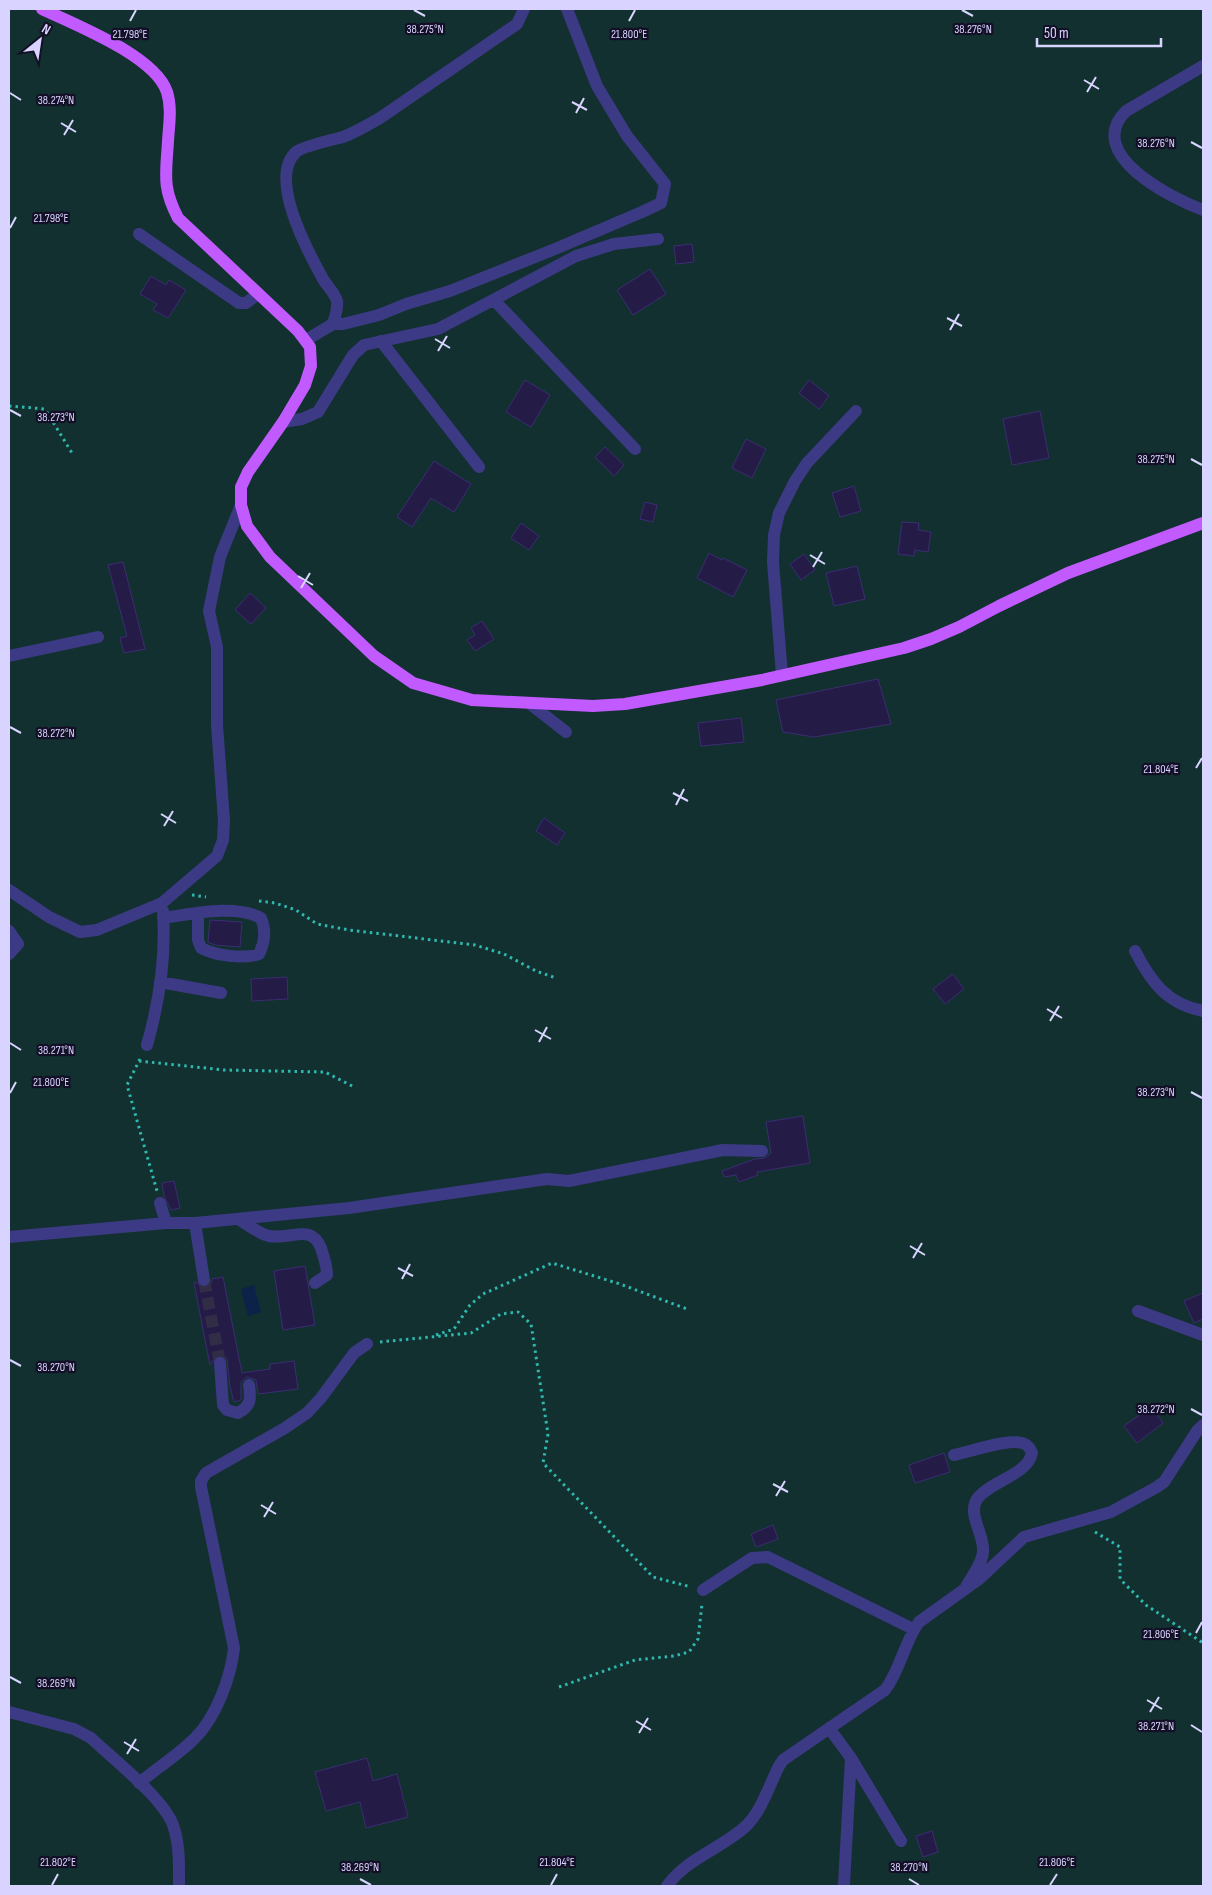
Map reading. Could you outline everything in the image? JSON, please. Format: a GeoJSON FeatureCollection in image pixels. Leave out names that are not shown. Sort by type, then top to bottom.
{"type":"FeatureCollection","features":[{"type":"Feature","properties":{"kind":"main road"},"geometry":{"type":"LineString","coordinates":[[42,9],[106,40],[147,64],[158,77],[166,90],[170,107],[165,183],[169,201],[178,218],[306,340],[310,347],[311,366],[306,385],[248,472],[241,487],[241,505],[247,526],[270,557],[374,656],[414,683],[472,700],[593,706],[625,704],[782,675],[904,648],[931,639],[1068,574],[1203,523]]}},
{"type":"Feature","properties":{"kind":"street"},"geometry":{"type":"LineString","coordinates":[[333,324],[337,300],[324,281],[304,243],[289,203],[286,170],[289,161],[302,148],[363,129],[517,24],[524,9]]}},
{"type":"Feature","properties":{"kind":"street"},"geometry":{"type":"LineString","coordinates":[[306,340],[333,324],[343,324],[379,315],[406,304],[450,291],[555,249],[661,203],[665,184],[627,136],[597,86],[567,9]]}},
{"type":"Feature","properties":{"kind":"street"},"geometry":{"type":"LineString","coordinates":[[1203,66],[1126,111],[1115,126],[1114,137],[1115,145],[1126,162],[1144,178],[1176,199],[1203,209]]}},
{"type":"Feature","properties":{"kind":"street"},"geometry":{"type":"LineString","coordinates":[[139,234],[239,303],[246,303],[258,294]]}},
{"type":"Feature","properties":{"kind":"street"},"geometry":{"type":"LineString","coordinates":[[283,422],[302,419],[318,412],[352,355],[364,344],[438,329],[576,256],[614,244],[658,239]]}},
{"type":"Feature","properties":{"kind":"street"},"geometry":{"type":"LineString","coordinates":[[494,300],[635,449]]}},
{"type":"Feature","properties":{"kind":"street"},"geometry":{"type":"LineString","coordinates":[[381,341],[479,467]]}},
{"type":"Feature","properties":{"kind":"street"},"geometry":{"type":"LineString","coordinates":[[782,675],[773,562],[774,535],[780,513],[795,481],[807,463],[856,411]]}},
{"type":"Feature","properties":{"kind":"street"},"geometry":{"type":"LineString","coordinates":[[9,890],[49,917],[80,932],[97,930],[162,903],[218,856],[223,840],[224,821],[217,725],[218,647],[209,611],[220,557],[241,505]]}},
{"type":"Feature","properties":{"kind":"street"},"geometry":{"type":"LineString","coordinates":[[9,656],[98,637]]}},
{"type":"Feature","properties":{"kind":"street"},"geometry":{"type":"LineString","coordinates":[[528,703],[566,732]]}},
{"type":"Feature","properties":{"kind":"street"},"geometry":{"type":"LineString","coordinates":[[147,1045],[160,982],[162,903]]}},
{"type":"Feature","properties":{"kind":"street"},"geometry":{"type":"LineString","coordinates":[[163,918],[198,913],[219,911],[253,914],[261,918],[264,926],[264,945],[259,954],[250,957],[209,952],[201,948],[198,940],[198,913]]}},
{"type":"Feature","properties":{"kind":"street"},"geometry":{"type":"LineString","coordinates":[[9,931],[18,944],[9,954]]}},
{"type":"Feature","properties":{"kind":"street"},"geometry":{"type":"LineString","coordinates":[[1134,951],[1145,970],[1174,1002],[1190,1008],[1203,1010]]}},
{"type":"Feature","properties":{"kind":"street"},"geometry":{"type":"LineString","coordinates":[[160,982],[221,993]]}},
{"type":"Feature","properties":{"kind":"street"},"geometry":{"type":"LineString","coordinates":[[9,1238],[349,1208],[547,1180],[569,1181],[723,1150],[762,1151]]}},
{"type":"Feature","properties":{"kind":"street"},"geometry":{"type":"LineString","coordinates":[[160,1203],[166,1223]]}},
{"type":"Feature","properties":{"kind":"street"},"geometry":{"type":"LineString","coordinates":[[238,1219],[267,1236],[284,1237],[307,1234],[314,1236],[327,1265],[327,1275],[315,1282]]}},
{"type":"Feature","properties":{"kind":"street"},"geometry":{"type":"LineString","coordinates":[[195,1223],[204,1280]]}},
{"type":"Feature","properties":{"kind":"street"},"geometry":{"type":"LineString","coordinates":[[1138,1311],[1203,1335]]}},
{"type":"Feature","properties":{"kind":"street"},"geometry":{"type":"LineString","coordinates":[[139,1783],[194,1739],[204,1727],[214,1712],[231,1669],[234,1648],[201,1487],[203,1476],[307,1413],[321,1398],[354,1352],[367,1344]]}},
{"type":"Feature","properties":{"kind":"street"},"geometry":{"type":"LineString","coordinates":[[220,1363],[223,1405],[228,1410],[238,1413],[245,1410],[251,1398],[249,1385]]}},
{"type":"Feature","properties":{"kind":"street"},"geometry":{"type":"LineString","coordinates":[[666,1886],[684,1867],[746,1826],[758,1811],[778,1766],[784,1760],[885,1690],[896,1672],[913,1630],[929,1613],[979,1579],[1024,1536],[1110,1512],[1156,1488],[1164,1482],[1196,1431],[1203,1425]]}},
{"type":"Feature","properties":{"kind":"street"},"geometry":{"type":"LineString","coordinates":[[954,1455],[1013,1442],[1023,1443],[1030,1447],[1032,1452],[1029,1463],[977,1499],[974,1515],[983,1543],[982,1558],[964,1590]]}},
{"type":"Feature","properties":{"kind":"street"},"geometry":{"type":"LineString","coordinates":[[703,1590],[752,1558],[768,1557],[913,1630]]}},
{"type":"Feature","properties":{"kind":"street"},"geometry":{"type":"LineString","coordinates":[[9,1712],[74,1729],[82,1733],[91,1738],[139,1783],[162,1808],[173,1825],[178,1850],[179,1886]]}},
{"type":"Feature","properties":{"kind":"street"},"geometry":{"type":"LineString","coordinates":[[829,1728],[851,1758],[901,1841]]}},
{"type":"Feature","properties":{"kind":"street"},"geometry":{"type":"LineString","coordinates":[[844,1884],[851,1758]]}},
{"type":"Feature","properties":{"kind":"path"},"geometry":{"type":"LineString","coordinates":[[9,406],[45,409],[72,453]]}},
{"type":"Feature","properties":{"kind":"path"},"geometry":{"type":"LineString","coordinates":[[174,893],[211,897]]}},
{"type":"Feature","properties":{"kind":"path"},"geometry":{"type":"LineString","coordinates":[[256,901],[275,903],[296,910],[317,924],[349,930],[475,945],[504,954],[536,972],[556,978]]}},
{"type":"Feature","properties":{"kind":"path"},"geometry":{"type":"LineString","coordinates":[[147,1045],[127,1085],[160,1203]]}},
{"type":"Feature","properties":{"kind":"path"},"geometry":{"type":"LineString","coordinates":[[139,1061],[224,1070],[325,1072],[354,1087]]}},
{"type":"Feature","properties":{"kind":"path"},"geometry":{"type":"LineString","coordinates":[[433,1336],[454,1329],[470,1305],[483,1294],[552,1263],[620,1284],[687,1309]]}},
{"type":"Feature","properties":{"kind":"path"},"geometry":{"type":"LineString","coordinates":[[367,1344],[471,1333],[502,1314],[518,1312],[531,1324],[548,1434],[543,1463],[652,1577],[703,1590],[698,1639],[689,1652],[674,1656],[635,1660],[559,1687]]}},
{"type":"Feature","properties":{"kind":"path"},"geometry":{"type":"LineString","coordinates":[[1088,1533],[1097,1532],[1120,1547],[1120,1579],[1146,1605],[1203,1643]]}},
{"type":"Feature","properties":{"kind":"green space"},"geometry":{"type":"Polygon","coordinates":[[[9,9],[1203,9],[1203,1886],[9,1886],[9,9]]]}},
{"type":"Feature","properties":{"kind":"water"},"geometry":{"type":"Polygon","coordinates":[[[254,1285],[261,1312],[248,1316],[241,1289],[254,1285]]]}},
{"type":"Feature","properties":{"kind":"building"},"geometry":{"type":"Polygon","coordinates":[[[692,244],[694,262],[676,264],[674,246],[692,244]]]}},
{"type":"Feature","properties":{"kind":"building"},"geometry":{"type":"Polygon","coordinates":[[[650,269],[666,294],[633,315],[617,290],[650,269]]]}},
{"type":"Feature","properties":{"kind":"building"},"geometry":{"type":"Polygon","coordinates":[[[151,276],[166,285],[169,280],[186,290],[168,318],[153,310],[157,304],[140,294],[151,276]]]}},
{"type":"Feature","properties":{"kind":"building"},"geometry":{"type":"Polygon","coordinates":[[[525,380],[550,395],[531,427],[506,412],[525,380]]]}},
{"type":"Feature","properties":{"kind":"building"},"geometry":{"type":"Polygon","coordinates":[[[809,380],[829,396],[819,409],[799,393],[809,380]]]}},
{"type":"Feature","properties":{"kind":"building"},"geometry":{"type":"Polygon","coordinates":[[[1040,411],[1049,458],[1012,465],[1003,419],[1040,411]]]}},
{"type":"Feature","properties":{"kind":"building"},"geometry":{"type":"Polygon","coordinates":[[[746,439],[766,449],[752,478],[732,468],[746,439]]]}},
{"type":"Feature","properties":{"kind":"building"},"geometry":{"type":"Polygon","coordinates":[[[605,447],[624,465],[614,476],[595,457],[605,447]]]}},
{"type":"Feature","properties":{"kind":"building"},"geometry":{"type":"Polygon","coordinates":[[[434,461],[471,484],[454,512],[431,498],[412,527],[397,517],[434,461]]]}},
{"type":"Feature","properties":{"kind":"building"},"geometry":{"type":"Polygon","coordinates":[[[854,486],[861,511],[840,517],[832,493],[854,486]]]}},
{"type":"Feature","properties":{"kind":"building"},"geometry":{"type":"Polygon","coordinates":[[[645,502],[657,505],[653,522],[640,519],[645,502]]]}},
{"type":"Feature","properties":{"kind":"building"},"geometry":{"type":"Polygon","coordinates":[[[902,522],[919,523],[918,530],[931,532],[928,552],[915,550],[914,556],[898,554],[902,522]]]}},
{"type":"Feature","properties":{"kind":"building"},"geometry":{"type":"Polygon","coordinates":[[[521,523],[539,536],[529,550],[511,538],[521,523]]]}},
{"type":"Feature","properties":{"kind":"building"},"geometry":{"type":"Polygon","coordinates":[[[709,553],[747,570],[733,597],[697,578],[709,553]]]}},
{"type":"Feature","properties":{"kind":"building"},"geometry":{"type":"Polygon","coordinates":[[[804,554],[815,570],[801,580],[790,564],[804,554]]]}},
{"type":"Feature","properties":{"kind":"building"},"geometry":{"type":"Polygon","coordinates":[[[123,562],[145,649],[124,653],[120,638],[127,636],[108,565],[123,562]]]}},
{"type":"Feature","properties":{"kind":"building"},"geometry":{"type":"Polygon","coordinates":[[[857,566],[865,599],[834,606],[826,573],[857,566]]]}},
{"type":"Feature","properties":{"kind":"building"},"geometry":{"type":"Polygon","coordinates":[[[250,593],[266,608],[251,624],[235,610],[250,593]]]}},
{"type":"Feature","properties":{"kind":"building"},"geometry":{"type":"Polygon","coordinates":[[[482,621],[494,639],[475,651],[467,640],[475,635],[471,628],[482,621]]]}},
{"type":"Feature","properties":{"kind":"building"},"geometry":{"type":"Polygon","coordinates":[[[878,679],[891,724],[814,737],[783,732],[776,700],[878,679]]]}},
{"type":"Feature","properties":{"kind":"building"},"geometry":{"type":"Polygon","coordinates":[[[741,718],[744,742],[701,746],[698,723],[741,718]]]}},
{"type":"Feature","properties":{"kind":"building"},"geometry":{"type":"Polygon","coordinates":[[[544,818],[565,833],[557,845],[536,831],[544,818]]]}},
{"type":"Feature","properties":{"kind":"building"},"geometry":{"type":"Polygon","coordinates":[[[210,920],[242,922],[240,947],[215,945],[208,942],[210,920]]]}},
{"type":"Feature","properties":{"kind":"building"},"geometry":{"type":"Polygon","coordinates":[[[953,974],[964,989],[945,1004],[933,989],[953,974]]]}},
{"type":"Feature","properties":{"kind":"building"},"geometry":{"type":"Polygon","coordinates":[[[287,977],[288,999],[252,1001],[251,979],[287,977]]]}},
{"type":"Feature","properties":{"kind":"building"},"geometry":{"type":"Polygon","coordinates":[[[803,1116],[810,1163],[757,1172],[758,1175],[739,1182],[736,1175],[724,1177],[722,1171],[755,1159],[765,1158],[771,1153],[766,1122],[803,1116]]]}},
{"type":"Feature","properties":{"kind":"building"},"geometry":{"type":"Polygon","coordinates":[[[174,1181],[180,1208],[171,1210],[164,1196],[162,1183],[174,1181]]]}},
{"type":"Feature","properties":{"kind":"building"},"geometry":{"type":"Polygon","coordinates":[[[305,1266],[315,1325],[283,1330],[274,1271],[305,1266]]]}},
{"type":"Feature","properties":{"kind":"building"},"geometry":{"type":"Polygon","coordinates":[[[223,1277],[242,1373],[270,1369],[270,1364],[294,1361],[298,1389],[258,1394],[256,1380],[247,1377],[241,1382],[241,1400],[234,1402],[230,1387],[227,1359],[223,1356],[216,1356],[210,1365],[194,1283],[196,1282],[201,1287],[206,1288],[212,1279],[223,1277]]]}},
{"type":"Feature","properties":{"kind":"building"},"geometry":{"type":"Polygon","coordinates":[[[1203,1293],[1203,1319],[1194,1323],[1184,1301],[1203,1293]]]}},
{"type":"Feature","properties":{"kind":"building"},"geometry":{"type":"Polygon","coordinates":[[[1151,1407],[1163,1423],[1137,1443],[1124,1426],[1151,1407]]]}},
{"type":"Feature","properties":{"kind":"building"},"geometry":{"type":"Polygon","coordinates":[[[944,1453],[950,1472],[915,1483],[909,1465],[944,1453]]]}},
{"type":"Feature","properties":{"kind":"building"},"geometry":{"type":"Polygon","coordinates":[[[773,1525],[778,1539],[756,1547],[751,1534],[773,1525]]]}},
{"type":"Feature","properties":{"kind":"building"},"geometry":{"type":"Polygon","coordinates":[[[367,1758],[373,1781],[397,1774],[408,1817],[366,1828],[360,1802],[326,1811],[315,1772],[367,1758]]]}},
{"type":"Feature","properties":{"kind":"building"},"geometry":{"type":"Polygon","coordinates":[[[932,1831],[938,1852],[923,1857],[916,1836],[932,1831]]]}},
{"type":"Feature","properties":{"kind":"tunnel"},"geometry":{"type":"LineString","coordinates":[[204,1280],[220,1363]]}}]}
